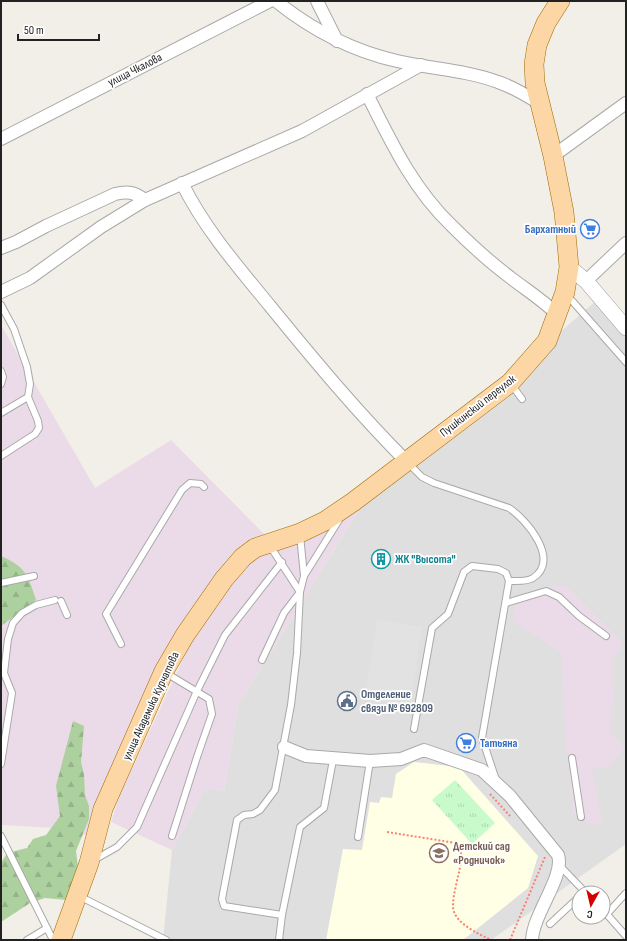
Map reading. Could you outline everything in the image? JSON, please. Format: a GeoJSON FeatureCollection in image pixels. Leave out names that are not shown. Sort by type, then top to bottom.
{"type":"FeatureCollection","features":[{"type":"Feature","properties":{"kind":"main road"},"geometry":{"type":"LineString","coordinates":[[560,1],[546,24],[537,45],[534,64],[535,83],[539,103],[554,156],[564,212],[567,281]]}},
{"type":"Feature","properties":{"kind":"main road","name":"Пушкинский переулок"},"geometry":{"type":"LineString","coordinates":[[353,502],[510,383],[548,341],[567,281]]}},
{"type":"Feature","properties":{"kind":"main road","name":"улица Академика Курчатова"},"geometry":{"type":"LineString","coordinates":[[54,934],[78,895],[89,863],[103,809],[164,671],[185,635],[224,579],[243,557],[255,548],[300,533],[325,521],[353,502]]}},
{"type":"Feature","properties":{"kind":"street","name":"улица Чкалова"},"geometry":{"type":"LineString","coordinates":[[1,139],[270,1]]}},
{"type":"Feature","properties":{"kind":"street"},"geometry":{"type":"LineString","coordinates":[[276,1],[337,41],[375,55],[497,82],[515,89],[539,103]]}},
{"type":"Feature","properties":{"kind":"street"},"geometry":{"type":"LineString","coordinates":[[317,1],[337,41]]}},
{"type":"Feature","properties":{"kind":"street"},"geometry":{"type":"LineString","coordinates":[[1,292],[30,278],[100,227],[145,200],[302,131],[367,94],[421,66]]}},
{"type":"Feature","properties":{"kind":"street"},"geometry":{"type":"LineString","coordinates":[[367,94],[410,177],[432,206],[452,226],[505,273],[539,296],[557,314]]}},
{"type":"Feature","properties":{"kind":"street"},"geometry":{"type":"LineString","coordinates":[[554,156],[626,103]]}},
{"type":"Feature","properties":{"kind":"street"},"geometry":{"type":"LineString","coordinates":[[182,183],[203,221],[264,298],[352,405],[407,462]]}},
{"type":"Feature","properties":{"kind":"street"},"geometry":{"type":"LineString","coordinates":[[1,248],[115,194],[126,191],[136,193],[145,200]]}},
{"type":"Feature","properties":{"kind":"street"},"geometry":{"type":"LineString","coordinates":[[567,281],[586,281],[626,243]]}},
{"type":"Feature","properties":{"kind":"street"},"geometry":{"type":"LineString","coordinates":[[586,281],[626,328]]}},
{"type":"Feature","properties":{"kind":"street"},"geometry":{"type":"LineString","coordinates":[[284,747],[306,756],[333,760],[370,762],[401,759],[424,750],[482,770],[510,796],[558,855],[560,866],[538,916],[532,940]]}},
{"type":"Feature","properties":{"kind":"lane"},"geometry":{"type":"LineString","coordinates":[[567,281],[626,362]]}},
{"type":"Feature","properties":{"kind":"lane"},"geometry":{"type":"LineString","coordinates":[[1,306],[14,329],[27,367],[30,384],[28,397],[38,421],[38,428],[35,434],[1,456]]}},
{"type":"Feature","properties":{"kind":"lane"},"geometry":{"type":"LineString","coordinates":[[1,371],[3,377],[1,384]]}},
{"type":"Feature","properties":{"kind":"lane"},"geometry":{"type":"LineString","coordinates":[[510,383],[522,400]]}},
{"type":"Feature","properties":{"kind":"lane"},"geometry":{"type":"LineString","coordinates":[[1,414],[28,397]]}},
{"type":"Feature","properties":{"kind":"lane"},"geometry":{"type":"LineString","coordinates":[[407,462],[422,477],[434,483],[509,508],[518,514],[529,527],[541,547],[545,560],[542,569],[534,577],[527,580],[509,581]]}},
{"type":"Feature","properties":{"kind":"lane"},"geometry":{"type":"LineString","coordinates":[[121,644],[106,614],[182,490],[190,483],[201,484],[204,487]]}},
{"type":"Feature","properties":{"kind":"lane"},"geometry":{"type":"LineString","coordinates":[[282,915],[224,906],[222,899],[238,820],[244,815],[253,814],[260,810],[275,790],[292,697],[300,592],[304,576],[335,525],[353,502]]}},
{"type":"Feature","properties":{"kind":"lane"},"geometry":{"type":"LineString","coordinates":[[300,533],[304,576]]}},
{"type":"Feature","properties":{"kind":"lane"},"geometry":{"type":"LineString","coordinates":[[268,543],[282,562],[300,592]]}},
{"type":"Feature","properties":{"kind":"lane"},"geometry":{"type":"LineString","coordinates":[[89,863],[117,847],[137,827],[197,691],[225,636],[282,562]]}},
{"type":"Feature","properties":{"kind":"lane"},"geometry":{"type":"LineString","coordinates":[[414,728],[432,628],[448,614],[464,572],[472,566],[498,569],[506,573],[509,581],[506,603],[482,738],[496,782]]}},
{"type":"Feature","properties":{"kind":"lane"},"geometry":{"type":"LineString","coordinates":[[1,583],[34,576]]}},
{"type":"Feature","properties":{"kind":"lane"},"geometry":{"type":"LineString","coordinates":[[506,603],[546,591],[559,597],[579,616],[606,636]]}},
{"type":"Feature","properties":{"kind":"lane"},"geometry":{"type":"LineString","coordinates":[[262,660],[284,613],[300,592]]}},
{"type":"Feature","properties":{"kind":"lane"},"geometry":{"type":"LineString","coordinates":[[1,764],[12,693],[3,674],[8,639],[13,623],[22,613],[36,605],[58,600],[67,615]]}},
{"type":"Feature","properties":{"kind":"lane"},"geometry":{"type":"LineString","coordinates":[[164,671],[209,699],[212,714],[172,836]]}},
{"type":"Feature","properties":{"kind":"lane"},"geometry":{"type":"LineString","coordinates":[[572,758],[581,817]]}},
{"type":"Feature","properties":{"kind":"lane"},"geometry":{"type":"LineString","coordinates":[[279,940],[282,915],[300,826],[324,808],[333,760]]}},
{"type":"Feature","properties":{"kind":"lane"},"geometry":{"type":"LineString","coordinates":[[358,837],[370,762]]}},
{"type":"Feature","properties":{"kind":"lane"},"geometry":{"type":"LineString","coordinates":[[1,836],[54,934],[54,940]]}},
{"type":"Feature","properties":{"kind":"lane"},"geometry":{"type":"LineString","coordinates":[[560,866],[578,885]]}},
{"type":"Feature","properties":{"kind":"lane"},"geometry":{"type":"LineString","coordinates":[[611,907],[626,893]]}},
{"type":"Feature","properties":{"kind":"lane"},"geometry":{"type":"LineString","coordinates":[[78,895],[166,940]]}},
{"type":"Feature","properties":{"kind":"lane"},"geometry":{"type":"LineString","coordinates":[[550,924],[571,904]]}},
{"type":"Feature","properties":{"kind":"lane"},"geometry":{"type":"LineString","coordinates":[[611,919],[626,936]]}},
{"type":"Feature","properties":{"kind":"lane"},"geometry":{"type":"LineString","coordinates":[[28,940],[54,934]]}},
{"type":"Feature","properties":{"kind":"path"},"geometry":{"type":"LineString","coordinates":[[489,794],[515,821]]}},
{"type":"Feature","properties":{"kind":"path"},"geometry":{"type":"LineString","coordinates":[[388,832],[456,844],[460,848],[461,859],[453,908],[460,921],[474,932],[491,940]]}},
{"type":"Feature","properties":{"kind":"path"},"geometry":{"type":"LineString","coordinates":[[510,940],[547,855]]}},
{"type":"Feature","properties":{"kind":"shaded area"},"geometry":{"type":"Polygon","coordinates":[[[597,300],[626,334],[626,844],[491,940],[163,940],[172,850],[206,788],[224,791],[238,706],[363,503],[597,300]]]}},
{"type":"Feature","properties":{"kind":"shaded area"},"geometry":{"type":"Polygon","coordinates":[[[1,325],[95,488],[171,440],[266,536],[192,608],[93,837],[55,828],[1,825],[1,325]]]}},
{"type":"Feature","properties":{"kind":"shaded area"},"geometry":{"type":"Polygon","coordinates":[[[363,503],[238,706],[224,791],[206,788],[172,850],[111,822],[120,795],[197,629],[237,575],[258,557],[363,503]]]}},
{"type":"Feature","properties":{"kind":"shaded area"},"geometry":{"type":"Polygon","coordinates":[[[566,586],[623,643],[619,652],[612,660],[613,697],[610,733],[624,747],[609,767],[592,768],[602,823],[592,825],[574,815],[567,754],[561,652],[512,621],[516,604],[525,594],[544,587],[566,586]]]}},
{"type":"Feature","properties":{"kind":"shaded area"},"geometry":{"type":"Polygon","coordinates":[[[377,620],[422,627],[410,707],[364,700],[377,620]]]}},
{"type":"Feature","properties":{"kind":"shaded area","name":"Детский сад «Родничок»"},"geometry":{"type":"Polygon","coordinates":[[[414,762],[459,767],[538,856],[528,888],[463,940],[326,940],[343,849],[362,850],[370,802],[379,803],[381,797],[392,798],[396,774],[414,762]]]}},
{"type":"Feature","properties":{"kind":"green space"},"geometry":{"type":"Polygon","coordinates":[[[1,556],[16,564],[25,573],[31,584],[36,600],[1,626],[1,556]]]}},
{"type":"Feature","properties":{"kind":"green space"},"geometry":{"type":"Polygon","coordinates":[[[73,721],[84,726],[81,762],[84,774],[85,795],[89,806],[89,819],[76,851],[78,867],[67,900],[45,898],[30,903],[1,922],[1,863],[7,853],[27,848],[33,839],[46,835],[60,816],[56,786],[73,721]]]}},
{"type":"Feature","properties":{"kind":"green space"},"geometry":{"type":"Polygon","coordinates":[[[455,780],[495,823],[472,844],[432,800],[455,780]]]}},
{"type":"Feature","properties":{"kind":"place","name":"Бархатный"},"geometry":{"type":"Point","coordinates":[590,229]}},
{"type":"Feature","properties":{"kind":"place","name":"ЖК \"Высота\""},"geometry":{"type":"Point","coordinates":[381,559]}},
{"type":"Feature","properties":{"kind":"place","name":"Отделение связи № 692809"},"geometry":{"type":"Point","coordinates":[347,701]}},
{"type":"Feature","properties":{"kind":"place","name":"Татьяна"},"geometry":{"type":"Point","coordinates":[466,743]}},
{"type":"Feature","properties":{"kind":"place","name":"Детский сад «Родничок»"},"geometry":{"type":"Point","coordinates":[439,853]}}]}
